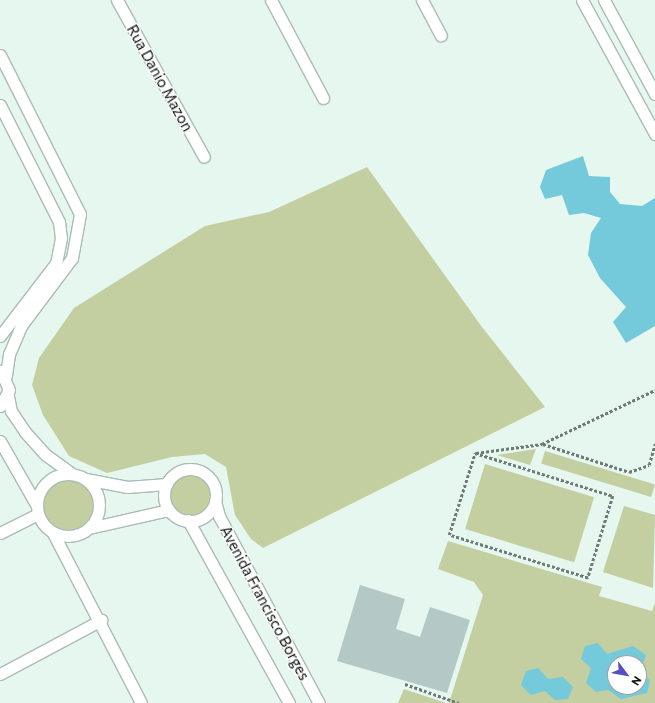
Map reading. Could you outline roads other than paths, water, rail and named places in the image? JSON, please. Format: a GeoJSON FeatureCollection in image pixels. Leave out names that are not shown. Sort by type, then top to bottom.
{"type":"FeatureCollection","features":[{"type":"Feature","properties":{"kind":"street","name":"Rua Danio Mazon"},"geometry":{"type":"LineString","coordinates":[[117,0],[204,157]]}},
{"type":"Feature","properties":{"kind":"street"},"geometry":{"type":"LineString","coordinates":[[271,0],[323,98]]}},
{"type":"Feature","properties":{"kind":"street"},"geometry":{"type":"LineString","coordinates":[[422,0],[441,35]]}},
{"type":"Feature","properties":{"kind":"street"},"geometry":{"type":"LineString","coordinates":[[582,0],[655,134]]}},
{"type":"Feature","properties":{"kind":"street"},"geometry":{"type":"LineString","coordinates":[[604,0],[655,94]]}},
{"type":"Feature","properties":{"kind":"street"},"geometry":{"type":"LineString","coordinates":[[610,49],[626,39]]}},
{"type":"Feature","properties":{"kind":"street"},"geometry":{"type":"LineString","coordinates":[[616,62],[633,52]]}},
{"type":"Feature","properties":{"kind":"street"},"geometry":{"type":"LineString","coordinates":[[0,55],[80,214],[72,258],[46,284],[0,336]]}},
{"type":"Feature","properties":{"kind":"street"},"geometry":{"type":"LineString","coordinates":[[0,104],[59,222],[61,252],[46,284],[21,326],[3,373],[11,411],[25,432],[46,454],[71,473],[86,479],[127,486],[167,484]]}},
{"type":"Feature","properties":{"kind":"street"},"geometry":{"type":"LineString","coordinates":[[0,406],[8,396]]}},
{"type":"Feature","properties":{"kind":"street"},"geometry":{"type":"LineString","coordinates":[[0,441],[37,509],[53,533],[100,620],[141,703]]}},
{"type":"Feature","properties":{"kind":"street"},"geometry":{"type":"LineString","coordinates":[[53,533],[72,536],[89,528],[169,510],[188,520],[205,515],[215,501],[209,477],[194,469],[178,472],[167,484],[164,497],[169,510]]}},
{"type":"Feature","properties":{"kind":"street"},"geometry":{"type":"LineString","coordinates":[[0,532],[37,509],[44,485],[60,474],[71,473]]}},
{"type":"Feature","properties":{"kind":"street"},"geometry":{"type":"LineString","coordinates":[[86,479],[97,494],[99,503],[95,521],[89,528]]}},
{"type":"Feature","properties":{"kind":"street","name":"Avenida Francisco Borges"},"geometry":{"type":"LineString","coordinates":[[215,501],[219,516],[319,703]]}},
{"type":"Feature","properties":{"kind":"street","name":"Avenida Francisco Borges"},"geometry":{"type":"LineString","coordinates":[[188,520],[289,703]]}},
{"type":"Feature","properties":{"kind":"street"},"geometry":{"type":"LineString","coordinates":[[0,674],[100,620]]}},
{"type":"Feature","properties":{"kind":"water"},"geometry":{"type":"Polygon","coordinates":[[[583,156],[589,176],[610,177],[610,192],[620,204],[642,206],[655,198],[655,326],[626,343],[613,322],[626,307],[600,278],[588,255],[591,233],[601,218],[584,213],[569,215],[562,195],[545,199],[540,187],[546,170],[583,156]]]}},
{"type":"Feature","properties":{"kind":"water"},"geometry":{"type":"Polygon","coordinates":[[[598,643],[607,654],[633,646],[646,655],[607,655],[607,690],[596,692],[586,683],[591,668],[581,659],[585,646],[598,643]]]}},
{"type":"Feature","properties":{"kind":"water"},"geometry":{"type":"Polygon","coordinates":[[[538,668],[548,679],[563,677],[573,687],[568,699],[555,700],[545,691],[531,695],[521,685],[526,671],[538,668]]]}},
{"type":"Feature","properties":{"kind":"water"},"geometry":{"type":"Polygon","coordinates":[[[647,677],[650,681],[647,693],[647,677]]]}},
{"type":"Feature","properties":{"kind":"water"},"geometry":{"type":"Polygon","coordinates":[[[615,695],[638,695],[621,699],[615,695]]]}}]}
